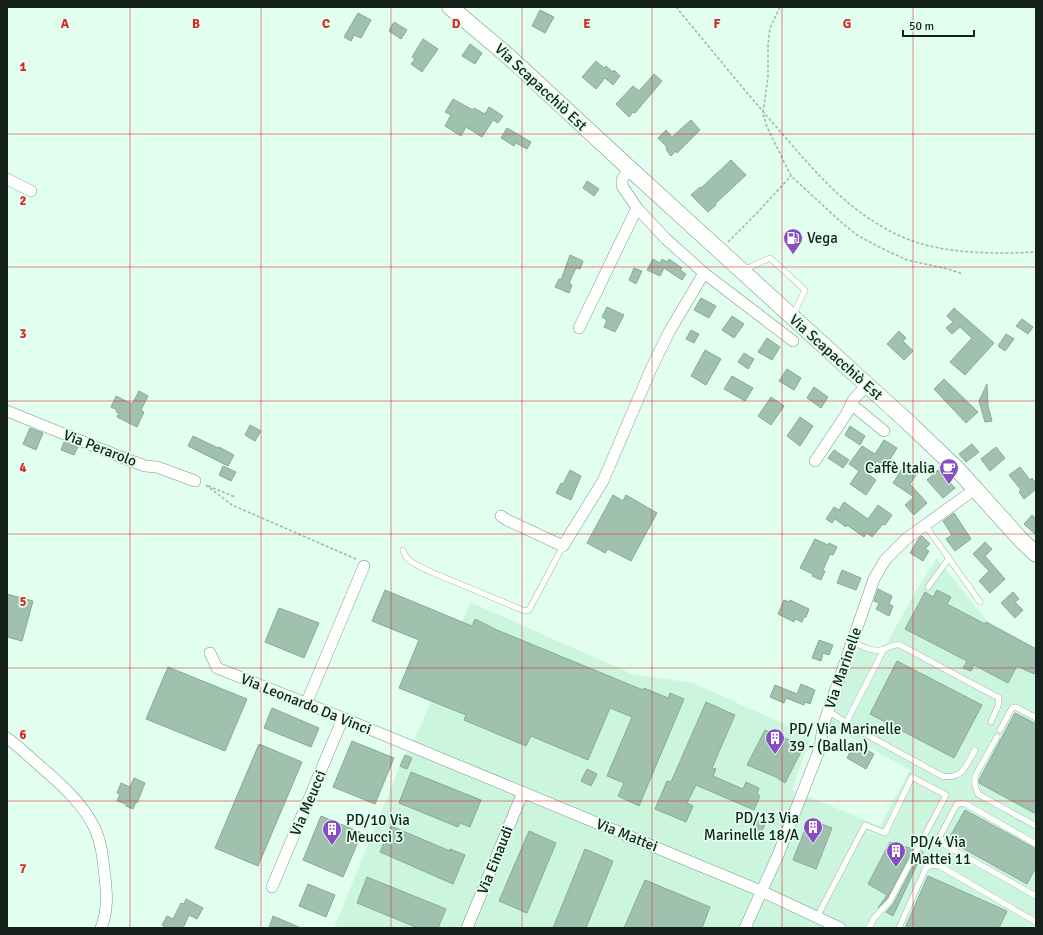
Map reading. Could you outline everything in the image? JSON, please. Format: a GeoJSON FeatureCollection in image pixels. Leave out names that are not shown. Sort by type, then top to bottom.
{"type":"FeatureCollection","features":[{"type":"Feature","properties":{"kind":"main road","name":"Via Scapacchiò Est"},"geometry":{"type":"LineString","coordinates":[[450,7],[508,56],[942,454],[1036,554]]}},
{"type":"Feature","properties":{"kind":"street","name":"Via Scapacchiò Est"},"geometry":{"type":"LineString","coordinates":[[629,168],[622,180],[622,186],[637,208],[666,239],[704,273],[793,341]]}},
{"type":"Feature","properties":{"kind":"street"},"geometry":{"type":"LineString","coordinates":[[7,179],[30,191]]}},
{"type":"Feature","properties":{"kind":"street"},"geometry":{"type":"LineString","coordinates":[[579,328],[637,208]]}},
{"type":"Feature","properties":{"kind":"street"},"geometry":{"type":"LineString","coordinates":[[501,516],[563,546],[603,481],[651,369],[670,332],[704,273]]}},
{"type":"Feature","properties":{"kind":"street"},"geometry":{"type":"LineString","coordinates":[[815,461],[847,413],[851,404],[867,385]]}},
{"type":"Feature","properties":{"kind":"street"},"geometry":{"type":"LineString","coordinates":[[851,404],[884,431]]}},
{"type":"Feature","properties":{"kind":"street","name":"Via Perarolo"},"geometry":{"type":"LineString","coordinates":[[7,411],[145,466],[157,467],[195,480]]}},
{"type":"Feature","properties":{"kind":"street","name":"Via Marinelle"},"geometry":{"type":"LineString","coordinates":[[745,928],[778,855],[820,748],[823,726],[874,579],[885,560],[906,538],[975,489]]}},
{"type":"Feature","properties":{"kind":"street"},"geometry":{"type":"LineString","coordinates":[[306,704],[364,566]]}},
{"type":"Feature","properties":{"kind":"street","name":"Via Leonardo Da Vinci"},"geometry":{"type":"LineString","coordinates":[[210,653],[217,668],[411,746]]}},
{"type":"Feature","properties":{"kind":"street","name":"Via Meucci"},"geometry":{"type":"LineString","coordinates":[[272,887],[343,718]]}},
{"type":"Feature","properties":{"kind":"street"},"geometry":{"type":"LineString","coordinates":[[7,738],[71,795],[96,830],[101,846],[105,880],[105,918],[101,928]]}},
{"type":"Feature","properties":{"kind":"street","name":"Via Mattei"},"geometry":{"type":"LineString","coordinates":[[411,746],[761,891],[840,928]]}},
{"type":"Feature","properties":{"kind":"street","name":"Via Einaudi"},"geometry":{"type":"LineString","coordinates":[[467,928],[523,792]]}},
{"type":"Feature","properties":{"kind":"lane"},"geometry":{"type":"LineString","coordinates":[[741,270],[770,258],[805,290],[792,317]]}},
{"type":"Feature","properties":{"kind":"lane"},"geometry":{"type":"LineString","coordinates":[[925,525],[980,602]]}},
{"type":"Feature","properties":{"kind":"lane"},"geometry":{"type":"LineString","coordinates":[[403,550],[406,557],[413,563],[431,572],[525,611],[529,610],[535,600],[563,546]]}},
{"type":"Feature","properties":{"kind":"lane"},"geometry":{"type":"LineString","coordinates":[[928,587],[949,558]]}},
{"type":"Feature","properties":{"kind":"lane"},"geometry":{"type":"LineString","coordinates":[[852,642],[873,650],[884,649],[894,644],[900,645],[999,698],[998,706],[991,722]]}},
{"type":"Feature","properties":{"kind":"lane"},"geometry":{"type":"LineString","coordinates":[[846,723],[884,649]]}},
{"type":"Feature","properties":{"kind":"lane"},"geometry":{"type":"LineString","coordinates":[[1000,730],[1012,708],[1016,707],[1036,718]]}},
{"type":"Feature","properties":{"kind":"lane"},"geometry":{"type":"LineString","coordinates":[[829,711],[846,723],[942,776],[951,778],[961,774],[975,750]]}},
{"type":"Feature","properties":{"kind":"lane"},"geometry":{"type":"LineString","coordinates":[[997,737],[975,776],[975,785],[978,794],[1036,826]]}},
{"type":"Feature","properties":{"kind":"lane"},"geometry":{"type":"LineString","coordinates":[[817,917],[865,825],[885,833],[912,777],[946,795],[890,900],[874,918],[869,928]]}},
{"type":"Feature","properties":{"kind":"lane"},"geometry":{"type":"LineString","coordinates":[[1036,844],[964,803],[957,804],[940,836],[943,844],[1036,896]]}},
{"type":"Feature","properties":{"kind":"lane"},"geometry":{"type":"LineString","coordinates":[[899,928],[929,865],[940,866],[1036,922]]}},
{"type":"Feature","properties":{"kind":"path"},"geometry":{"type":"LineString","coordinates":[[676,7],[763,113],[832,189],[864,215],[910,240],[936,248],[983,252],[1036,252]]}},
{"type":"Feature","properties":{"kind":"path"},"geometry":{"type":"LineString","coordinates":[[780,7],[770,28],[768,44],[768,77],[763,113],[767,127],[791,176],[857,235],[907,260],[948,269],[963,274]]}},
{"type":"Feature","properties":{"kind":"path"},"geometry":{"type":"LineString","coordinates":[[719,250],[755,215],[791,176]]}},
{"type":"Feature","properties":{"kind":"path"},"geometry":{"type":"LineString","coordinates":[[195,480],[235,497]]}},
{"type":"Feature","properties":{"kind":"path"},"geometry":{"type":"LineString","coordinates":[[206,485],[232,505],[360,561],[364,566]]}},
{"type":"Feature","properties":{"kind":"shaded area"},"geometry":{"type":"Polygon","coordinates":[[[937,558],[986,620],[1036,648],[1036,928],[334,928],[402,761],[420,728],[470,602],[632,674],[693,683],[811,736],[792,790],[880,826],[910,770],[829,725],[861,641],[882,652],[916,591],[937,558]]]}},
{"type":"Feature","properties":{"kind":"building"},"geometry":{"type":"Polygon","coordinates":[[[540,10],[554,17],[545,33],[532,26],[540,10]]]}},
{"type":"Feature","properties":{"kind":"building"},"geometry":{"type":"Polygon","coordinates":[[[358,13],[371,20],[361,38],[354,35],[351,41],[344,37],[358,13]]]}},
{"type":"Feature","properties":{"kind":"building"},"geometry":{"type":"Polygon","coordinates":[[[394,22],[407,30],[401,39],[389,31],[394,22]]]}},
{"type":"Feature","properties":{"kind":"building"},"geometry":{"type":"Polygon","coordinates":[[[423,39],[438,49],[422,72],[411,64],[415,59],[412,57],[423,39]]]}},
{"type":"Feature","properties":{"kind":"building"},"geometry":{"type":"Polygon","coordinates":[[[470,44],[482,53],[475,64],[462,56],[470,44]]]}},
{"type":"Feature","properties":{"kind":"building"},"geometry":{"type":"Polygon","coordinates":[[[596,61],[604,68],[606,66],[613,72],[614,70],[620,76],[613,85],[605,78],[596,89],[582,77],[596,61]]]}},
{"type":"Feature","properties":{"kind":"building"},"geometry":{"type":"Polygon","coordinates":[[[654,74],[662,81],[635,113],[633,112],[629,117],[616,104],[633,86],[639,91],[654,74]]]}},
{"type":"Feature","properties":{"kind":"building"},"geometry":{"type":"Polygon","coordinates":[[[453,99],[473,110],[474,108],[485,114],[489,107],[503,116],[498,123],[493,120],[482,137],[466,127],[461,136],[445,126],[451,115],[445,112],[453,99]]]}},
{"type":"Feature","properties":{"kind":"building"},"geometry":{"type":"Polygon","coordinates":[[[691,120],[700,130],[677,153],[676,151],[671,156],[667,151],[666,146],[658,138],[666,130],[672,137],[691,120]]]}},
{"type":"Feature","properties":{"kind":"building"},"geometry":{"type":"Polygon","coordinates":[[[507,128],[531,142],[527,149],[516,143],[514,146],[501,138],[507,128]]]}},
{"type":"Feature","properties":{"kind":"building"},"geometry":{"type":"Polygon","coordinates":[[[731,160],[746,175],[708,212],[691,195],[700,187],[701,188],[731,160]]]}},
{"type":"Feature","properties":{"kind":"building"},"geometry":{"type":"Polygon","coordinates":[[[587,181],[599,189],[594,196],[583,188],[587,181]]]}},
{"type":"Feature","properties":{"kind":"building"},"geometry":{"type":"Polygon","coordinates":[[[570,255],[583,261],[580,269],[576,268],[569,283],[572,285],[569,293],[555,287],[559,279],[561,280],[570,255]]]}},
{"type":"Feature","properties":{"kind":"building"},"geometry":{"type":"Polygon","coordinates":[[[653,259],[660,263],[662,259],[667,262],[669,259],[682,268],[680,270],[686,274],[682,280],[664,268],[660,276],[647,270],[653,259]]]}},
{"type":"Feature","properties":{"kind":"building"},"geometry":{"type":"Polygon","coordinates":[[[634,268],[642,271],[636,284],[629,280],[634,268]]]}},
{"type":"Feature","properties":{"kind":"building"},"geometry":{"type":"Polygon","coordinates":[[[701,298],[716,306],[709,318],[694,310],[701,298]]]}},
{"type":"Feature","properties":{"kind":"building"},"geometry":{"type":"Polygon","coordinates":[[[607,307],[624,315],[615,332],[604,327],[607,320],[602,317],[607,307]]]}},
{"type":"Feature","properties":{"kind":"building"},"geometry":{"type":"Polygon","coordinates":[[[954,308],[994,343],[965,375],[950,362],[972,338],[960,327],[952,334],[946,328],[953,322],[947,316],[954,308]]]}},
{"type":"Feature","properties":{"kind":"building"},"geometry":{"type":"Polygon","coordinates":[[[732,316],[744,324],[734,338],[722,330],[732,316]]]}},
{"type":"Feature","properties":{"kind":"building"},"geometry":{"type":"Polygon","coordinates":[[[1022,319],[1033,327],[1028,334],[1016,326],[1022,319]]]}},
{"type":"Feature","properties":{"kind":"building"},"geometry":{"type":"Polygon","coordinates":[[[691,330],[699,334],[694,343],[686,339],[691,330]]]}},
{"type":"Feature","properties":{"kind":"building"},"geometry":{"type":"Polygon","coordinates":[[[899,331],[906,338],[903,341],[913,351],[904,360],[887,344],[899,331]]]}},
{"type":"Feature","properties":{"kind":"building"},"geometry":{"type":"Polygon","coordinates":[[[1006,334],[1014,339],[1005,351],[998,346],[1006,334]]]}},
{"type":"Feature","properties":{"kind":"building"},"geometry":{"type":"Polygon","coordinates":[[[767,338],[780,347],[772,360],[758,352],[767,338]]]}},
{"type":"Feature","properties":{"kind":"building"},"geometry":{"type":"Polygon","coordinates":[[[705,350],[721,359],[706,385],[691,376],[705,350]]]}},
{"type":"Feature","properties":{"kind":"building"},"geometry":{"type":"Polygon","coordinates":[[[744,353],[754,359],[748,369],[738,362],[744,353]]]}},
{"type":"Feature","properties":{"kind":"building"},"geometry":{"type":"Polygon","coordinates":[[[787,369],[801,378],[794,390],[779,381],[787,369]]]}},
{"type":"Feature","properties":{"kind":"building"},"geometry":{"type":"Polygon","coordinates":[[[732,376],[753,388],[745,401],[724,389],[732,376]]]}},
{"type":"Feature","properties":{"kind":"building"},"geometry":{"type":"Polygon","coordinates":[[[944,379],[978,412],[966,423],[934,389],[944,379]]]}},
{"type":"Feature","properties":{"kind":"building"},"geometry":{"type":"Polygon","coordinates":[[[987,384],[988,406],[992,421],[985,422],[979,401],[987,384]]]}},
{"type":"Feature","properties":{"kind":"building"},"geometry":{"type":"Polygon","coordinates":[[[814,387],[828,397],[821,408],[807,398],[814,387]]]}},
{"type":"Feature","properties":{"kind":"building"},"geometry":{"type":"Polygon","coordinates":[[[139,391],[148,396],[141,410],[144,412],[137,427],[117,417],[119,413],[111,407],[116,396],[132,404],[139,391]]]}},
{"type":"Feature","properties":{"kind":"building"},"geometry":{"type":"Polygon","coordinates":[[[771,397],[784,406],[771,425],[758,416],[771,397]]]}},
{"type":"Feature","properties":{"kind":"building"},"geometry":{"type":"Polygon","coordinates":[[[800,417],[813,426],[800,446],[787,436],[800,417]]]}},
{"type":"Feature","properties":{"kind":"building"},"geometry":{"type":"Polygon","coordinates":[[[250,425],[261,431],[255,441],[245,435],[250,425]]]}},
{"type":"Feature","properties":{"kind":"building"},"geometry":{"type":"Polygon","coordinates":[[[850,426],[865,436],[860,445],[845,435],[850,426]]]}},
{"type":"Feature","properties":{"kind":"building"},"geometry":{"type":"Polygon","coordinates":[[[30,428],[43,433],[36,450],[23,444],[30,428]]]}},
{"type":"Feature","properties":{"kind":"building"},"geometry":{"type":"Polygon","coordinates":[[[193,436],[234,455],[228,466],[188,446],[193,436]]]}},
{"type":"Feature","properties":{"kind":"building"},"geometry":{"type":"Polygon","coordinates":[[[884,440],[897,448],[886,466],[877,461],[868,474],[876,480],[866,495],[850,484],[859,471],[849,464],[862,446],[875,454],[884,440]]]}},
{"type":"Feature","properties":{"kind":"building"},"geometry":{"type":"Polygon","coordinates":[[[64,442],[78,447],[74,455],[61,450],[64,442]]]}},
{"type":"Feature","properties":{"kind":"building"},"geometry":{"type":"Polygon","coordinates":[[[972,444],[979,452],[966,462],[959,454],[972,444]]]}},
{"type":"Feature","properties":{"kind":"building"},"geometry":{"type":"Polygon","coordinates":[[[996,447],[1005,458],[990,471],[981,459],[996,447]]]}},
{"type":"Feature","properties":{"kind":"building"},"geometry":{"type":"Polygon","coordinates":[[[834,450],[849,460],[843,468],[828,458],[834,450]]]}},
{"type":"Feature","properties":{"kind":"building"},"geometry":{"type":"Polygon","coordinates":[[[223,466],[236,472],[231,481],[219,475],[223,466]]]}},
{"type":"Feature","properties":{"kind":"building"},"geometry":{"type":"Polygon","coordinates":[[[904,466],[916,475],[910,484],[927,503],[914,515],[905,505],[914,497],[893,483],[904,466]]]}},
{"type":"Feature","properties":{"kind":"building"},"geometry":{"type":"Polygon","coordinates":[[[1020,467],[1030,480],[1032,478],[1036,484],[1036,489],[1024,499],[1019,492],[1021,490],[1009,475],[1020,467]]]}},
{"type":"Feature","properties":{"kind":"building"},"geometry":{"type":"Polygon","coordinates":[[[570,470],[581,476],[571,500],[556,493],[561,483],[563,484],[570,470]]]}},
{"type":"Feature","properties":{"kind":"building"},"geometry":{"type":"Polygon","coordinates":[[[938,470],[955,488],[943,498],[927,480],[938,470]]]}},
{"type":"Feature","properties":{"kind":"building"},"geometry":{"type":"Polygon","coordinates":[[[613,495],[623,501],[626,495],[657,513],[631,561],[608,549],[605,553],[587,543],[613,495]]]}},
{"type":"Feature","properties":{"kind":"building"},"geometry":{"type":"Polygon","coordinates":[[[844,502],[868,519],[878,505],[892,515],[885,525],[883,524],[872,537],[867,533],[864,537],[847,525],[846,527],[835,519],[832,523],[826,519],[834,507],[839,510],[844,502]]]}},
{"type":"Feature","properties":{"kind":"building"},"geometry":{"type":"Polygon","coordinates":[[[954,513],[971,539],[955,551],[946,539],[952,535],[943,521],[954,513]]]}},
{"type":"Feature","properties":{"kind":"building"},"geometry":{"type":"Polygon","coordinates":[[[1032,515],[1036,519],[1036,535],[1024,524],[1032,515]]]}},
{"type":"Feature","properties":{"kind":"building"},"geometry":{"type":"Polygon","coordinates":[[[922,536],[930,544],[925,549],[929,551],[923,561],[910,553],[919,538],[922,536]]]}},
{"type":"Feature","properties":{"kind":"building"},"geometry":{"type":"Polygon","coordinates":[[[815,539],[837,547],[833,555],[830,554],[823,570],[825,571],[821,580],[812,576],[813,574],[800,568],[815,539]]]}},
{"type":"Feature","properties":{"kind":"building"},"geometry":{"type":"Polygon","coordinates":[[[985,542],[992,549],[985,556],[1005,579],[990,593],[979,581],[989,571],[973,554],[985,542]]]}},
{"type":"Feature","properties":{"kind":"building"},"geometry":{"type":"Polygon","coordinates":[[[842,570],[861,578],[856,590],[837,583],[842,570]]]}},
{"type":"Feature","properties":{"kind":"building"},"geometry":{"type":"Polygon","coordinates":[[[878,589],[892,596],[889,604],[893,606],[889,616],[876,609],[879,603],[874,601],[878,589]]]}},
{"type":"Feature","properties":{"kind":"building"},"geometry":{"type":"Polygon","coordinates":[[[385,590],[472,626],[475,619],[497,630],[643,690],[644,688],[668,698],[670,693],[684,699],[639,806],[618,796],[624,783],[607,776],[632,717],[610,708],[588,760],[531,736],[526,746],[464,720],[466,715],[399,688],[419,640],[372,621],[385,590]]]}},
{"type":"Feature","properties":{"kind":"building"},"geometry":{"type":"Polygon","coordinates":[[[937,590],[951,597],[947,604],[985,624],[986,622],[1036,649],[1036,670],[1034,674],[1017,666],[1008,683],[974,665],[971,671],[963,668],[967,661],[905,629],[925,592],[933,597],[937,590]]]}},
{"type":"Feature","properties":{"kind":"building"},"geometry":{"type":"Polygon","coordinates":[[[1013,592],[1019,599],[1015,602],[1023,610],[1015,618],[1001,603],[1013,592]]]}},
{"type":"Feature","properties":{"kind":"building"},"geometry":{"type":"Polygon","coordinates":[[[7,594],[33,601],[22,641],[7,637],[7,594]]]}},
{"type":"Feature","properties":{"kind":"building"},"geometry":{"type":"Polygon","coordinates":[[[784,600],[789,602],[790,600],[809,609],[802,622],[795,619],[794,622],[778,614],[784,600]]]}},
{"type":"Feature","properties":{"kind":"building"},"geometry":{"type":"Polygon","coordinates":[[[279,608],[319,623],[304,658],[265,642],[279,608]]]}},
{"type":"Feature","properties":{"kind":"building"},"geometry":{"type":"Polygon","coordinates":[[[819,640],[833,645],[829,655],[823,653],[821,661],[812,658],[819,640]]]}},
{"type":"Feature","properties":{"kind":"building"},"geometry":{"type":"Polygon","coordinates":[[[897,661],[982,705],[954,758],[870,714],[897,661]]]}},
{"type":"Feature","properties":{"kind":"building"},"geometry":{"type":"Polygon","coordinates":[[[168,667],[247,699],[225,751],[146,719],[168,667]]]}},
{"type":"Feature","properties":{"kind":"building"},"geometry":{"type":"Polygon","coordinates":[[[801,684],[815,690],[810,704],[805,702],[804,705],[786,698],[784,703],[770,697],[775,685],[797,694],[801,684]]]}},
{"type":"Feature","properties":{"kind":"building"},"geometry":{"type":"Polygon","coordinates":[[[706,702],[735,715],[712,768],[716,769],[713,776],[743,789],[746,782],[759,788],[757,794],[760,796],[754,810],[696,785],[687,803],[693,806],[686,822],[655,809],[667,781],[671,782],[706,702]]]}},
{"type":"Feature","properties":{"kind":"building"},"geometry":{"type":"Polygon","coordinates":[[[272,708],[319,728],[311,747],[264,728],[272,708]]]}},
{"type":"Feature","properties":{"kind":"building"},"geometry":{"type":"Polygon","coordinates":[[[1015,713],[1036,724],[1036,814],[979,783],[979,780],[1015,713]]]}},
{"type":"Feature","properties":{"kind":"building","name":"PD/ Via Marinelle 39 - (Ballan)"},"geometry":{"type":"Polygon","coordinates":[[[765,730],[804,746],[785,783],[776,777],[747,765],[765,730]]]}},
{"type":"Feature","properties":{"kind":"building"},"geometry":{"type":"Polygon","coordinates":[[[352,741],[394,758],[375,804],[333,787],[352,741]]]}},
{"type":"Feature","properties":{"kind":"building"},"geometry":{"type":"Polygon","coordinates":[[[853,742],[874,754],[866,769],[847,758],[850,752],[848,750],[853,742]]]}},
{"type":"Feature","properties":{"kind":"building"},"geometry":{"type":"Polygon","coordinates":[[[259,744],[302,762],[258,866],[215,848],[259,744]]]}},
{"type":"Feature","properties":{"kind":"building"},"geometry":{"type":"Polygon","coordinates":[[[405,755],[412,758],[407,769],[400,766],[405,755]]]}},
{"type":"Feature","properties":{"kind":"building"},"geometry":{"type":"Polygon","coordinates":[[[587,769],[597,774],[591,786],[581,781],[587,769]]]}},
{"type":"Feature","properties":{"kind":"building"},"geometry":{"type":"Polygon","coordinates":[[[411,772],[481,800],[470,827],[460,823],[458,827],[399,803],[411,772]]]}},
{"type":"Feature","properties":{"kind":"building"},"geometry":{"type":"Polygon","coordinates":[[[134,778],[145,783],[133,809],[126,806],[126,804],[117,801],[120,794],[117,793],[121,783],[130,787],[134,778]]]}},
{"type":"Feature","properties":{"kind":"building"},"geometry":{"type":"Polygon","coordinates":[[[965,810],[1036,849],[1036,867],[1027,884],[948,840],[965,810]]]}},
{"type":"Feature","properties":{"kind":"building","name":"PD/10 Via Meucci 3"},"geometry":{"type":"Polygon","coordinates":[[[321,816],[362,833],[343,877],[303,860],[321,816]]]}},
{"type":"Feature","properties":{"kind":"building"},"geometry":{"type":"Polygon","coordinates":[[[754,819],[765,824],[760,837],[749,833],[754,819]]]}},
{"type":"Feature","properties":{"kind":"building","name":"PD/13 Via Marinelle 18/A"},"geometry":{"type":"Polygon","coordinates":[[[809,819],[832,828],[816,869],[793,860],[809,819]]]}},
{"type":"Feature","properties":{"kind":"building"},"geometry":{"type":"Polygon","coordinates":[[[391,826],[450,851],[450,849],[465,855],[453,884],[380,852],[391,826]]]}},
{"type":"Feature","properties":{"kind":"building"},"geometry":{"type":"Polygon","coordinates":[[[529,831],[556,843],[527,913],[499,901],[529,831]]]}},
{"type":"Feature","properties":{"kind":"building"},"geometry":{"type":"Polygon","coordinates":[[[890,842],[913,849],[887,899],[878,908],[887,895],[868,884],[890,842]]]}},
{"type":"Feature","properties":{"kind":"building"},"geometry":{"type":"Polygon","coordinates":[[[585,849],[613,861],[586,928],[553,928],[585,849]]]}},
{"type":"Feature","properties":{"kind":"building"},"geometry":{"type":"Polygon","coordinates":[[[921,851],[923,852],[893,916],[886,912],[894,903],[921,851]]]}},
{"type":"Feature","properties":{"kind":"building"},"geometry":{"type":"Polygon","coordinates":[[[928,876],[1007,911],[999,928],[910,928],[906,926],[928,876]]]}},
{"type":"Feature","properties":{"kind":"building"},"geometry":{"type":"Polygon","coordinates":[[[367,877],[446,909],[438,928],[418,928],[357,903],[367,877]]]}},
{"type":"Feature","properties":{"kind":"building"},"geometry":{"type":"Polygon","coordinates":[[[645,880],[710,907],[702,928],[624,928],[645,880]]]}},
{"type":"Feature","properties":{"kind":"building"},"geometry":{"type":"Polygon","coordinates":[[[308,884],[335,895],[326,917],[299,906],[308,884]]]}},
{"type":"Feature","properties":{"kind":"building"},"geometry":{"type":"Polygon","coordinates":[[[186,899],[203,908],[197,919],[189,915],[183,928],[167,928],[162,925],[167,916],[173,919],[181,903],[184,904],[186,899]]]}},
{"type":"Feature","properties":{"kind":"building"},"geometry":{"type":"Polygon","coordinates":[[[273,916],[301,928],[269,928],[273,916]]]}},
{"type":"Feature","properties":{"kind":"place","name":"Vega"},"geometry":{"type":"Point","coordinates":[793,255]}},
{"type":"Feature","properties":{"kind":"place","name":"Caffè Italia"},"geometry":{"type":"Point","coordinates":[949,485]}},
{"type":"Feature","properties":{"kind":"place","name":"PD/ Via Marinelle 39 - (Ballan)"},"geometry":{"type":"Point","coordinates":[775,755]}},
{"type":"Feature","properties":{"kind":"place","name":"PD/13 Via Marinelle 18/A"},"geometry":{"type":"Point","coordinates":[813,844]}},
{"type":"Feature","properties":{"kind":"place","name":"PD/10 Via Meucci 3"},"geometry":{"type":"Point","coordinates":[332,846]}},
{"type":"Feature","properties":{"kind":"place","name":"PD/4 Via Mattei 11"},"geometry":{"type":"Point","coordinates":[896,868]}}]}
